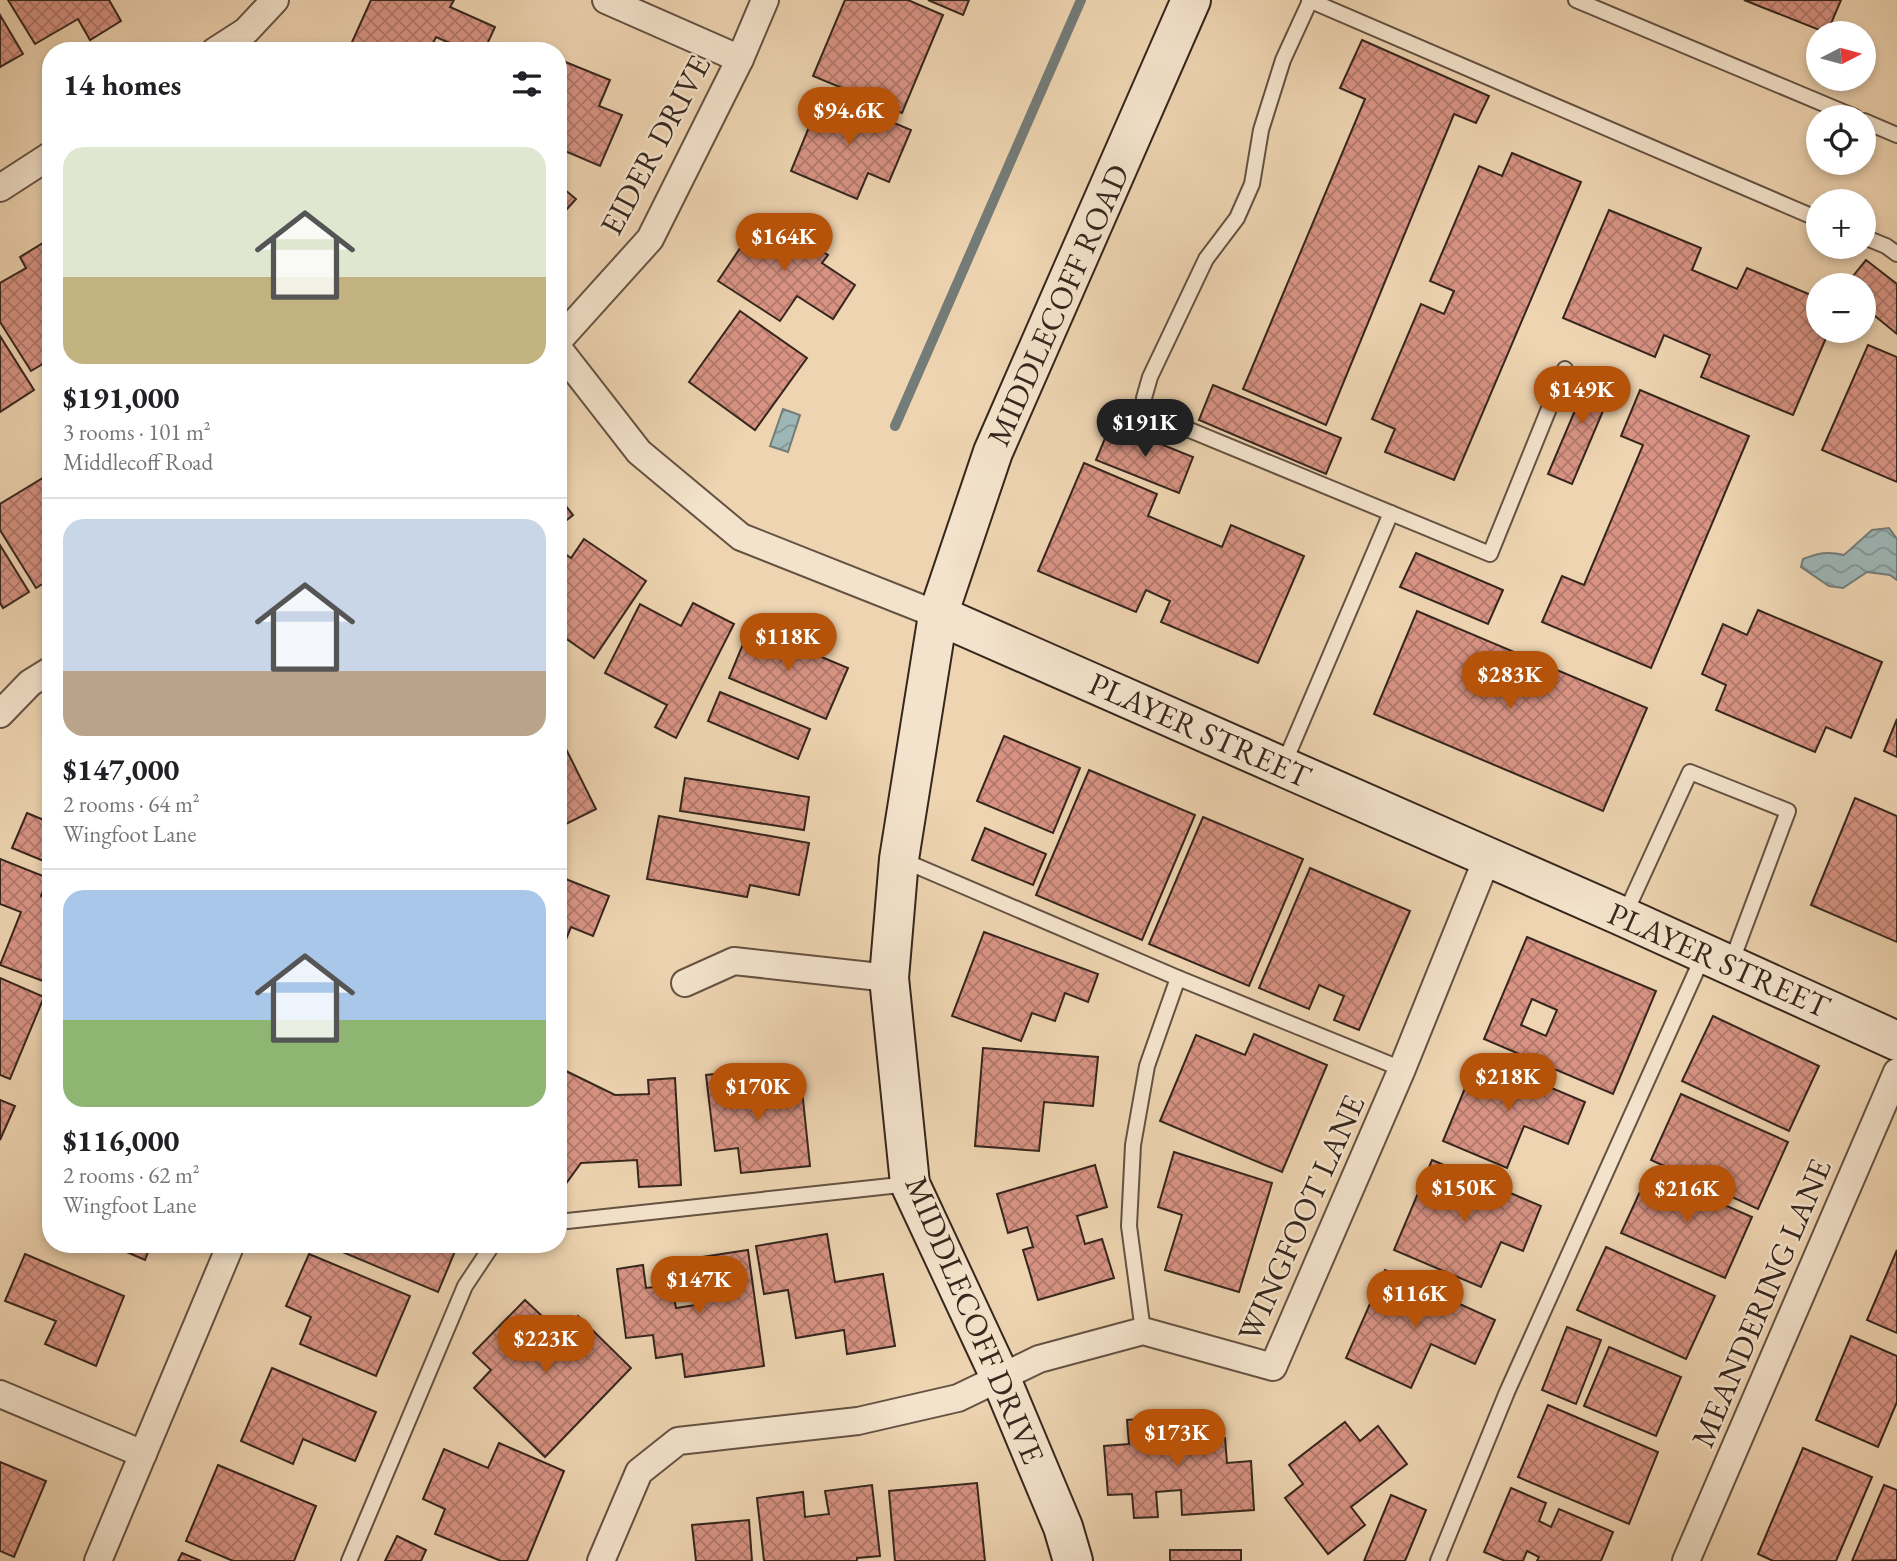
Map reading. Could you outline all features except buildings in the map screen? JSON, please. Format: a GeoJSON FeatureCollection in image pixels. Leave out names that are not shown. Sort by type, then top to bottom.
{"type":"FeatureCollection","features":[{"type":"Feature","properties":{"kind":"street"},"geometry":{"type":"LineString","coordinates":[[229,42],[246,31],[275,0]]}},
{"type":"Feature","properties":{"kind":"street"},"geometry":{"type":"LineString","coordinates":[[606,0],[740,59]]}},
{"type":"Feature","properties":{"kind":"street","name":"EIDER DRIVE"},"geometry":{"type":"LineString","coordinates":[[567,331],[650,239],[740,59],[765,0]]}},
{"type":"Feature","properties":{"kind":"street","name":"MIDDLECOFF ROAD"},"geometry":{"type":"LineString","coordinates":[[938,615],[993,452],[1191,0]]}},
{"type":"Feature","properties":{"kind":"street"},"geometry":{"type":"LineString","coordinates":[[0,188],[42,161]]}},
{"type":"Feature","properties":{"kind":"street","name":"PLAYER STREET"},"geometry":{"type":"LineString","coordinates":[[567,360],[639,452],[741,537],[938,615],[1488,856],[1897,1041]]}},
{"type":"Feature","properties":{"kind":"street","name":"MIDDLECOFF DRIVE"},"geometry":{"type":"LineString","coordinates":[[938,615],[899,859],[889,978],[910,1184],[1001,1379],[1063,1527],[1073,1561]]}},
{"type":"Feature","properties":{"kind":"street"},"geometry":{"type":"LineString","coordinates":[[0,714],[30,683],[42,676]]}},
{"type":"Feature","properties":{"kind":"street","name":"WINGFOOT LANE"},"geometry":{"type":"LineString","coordinates":[[1143,1331],[1273,1367],[1402,1069],[1488,856]]}},
{"type":"Feature","properties":{"kind":"street"},"geometry":{"type":"LineString","coordinates":[[685,983],[734,961],[889,978]]}},
{"type":"Feature","properties":{"kind":"street","name":"MEANDERING LANE"},"geometry":{"type":"LineString","coordinates":[[1686,1561],[1897,1072]]}},
{"type":"Feature","properties":{"kind":"street"},"geometry":{"type":"LineString","coordinates":[[98,1561],[227,1253]]}},
{"type":"Feature","properties":{"kind":"street"},"geometry":{"type":"LineString","coordinates":[[601,1561],[639,1472],[678,1441],[858,1421],[958,1398],[1039,1359],[1143,1331]]}},
{"type":"Feature","properties":{"kind":"street"},"geometry":{"type":"LineString","coordinates":[[0,1394],[143,1454]]}},
{"type":"Feature","properties":{"kind":"lane"},"geometry":{"type":"LineString","coordinates":[[1576,0],[1825,105]]}},
{"type":"Feature","properties":{"kind":"lane"},"geometry":{"type":"LineString","coordinates":[[1566,369],[1490,554],[1146,412],[1144,398],[1150,377],[1206,259],[1237,218],[1252,184],[1261,130],[1283,60],[1309,1],[1352,17],[1806,214]]}},
{"type":"Feature","properties":{"kind":"lane"},"geometry":{"type":"LineString","coordinates":[[1876,126],[1897,135]]}},
{"type":"Feature","properties":{"kind":"lane"},"geometry":{"type":"LineString","coordinates":[[1876,242],[1897,254]]}},
{"type":"Feature","properties":{"kind":"lane"},"geometry":{"type":"LineString","coordinates":[[1283,767],[1391,513]]}},
{"type":"Feature","properties":{"kind":"lane"},"geometry":{"type":"LineString","coordinates":[[1438,1561],[1507,1392],[1788,811],[1690,772],[1624,917]]}},
{"type":"Feature","properties":{"kind":"lane"},"geometry":{"type":"LineString","coordinates":[[899,859],[1178,978],[1402,1069]]}},
{"type":"Feature","properties":{"kind":"lane"},"geometry":{"type":"LineString","coordinates":[[1143,1331],[1129,1226],[1133,1144],[1147,1066],[1178,978]]}},
{"type":"Feature","properties":{"kind":"lane"},"geometry":{"type":"LineString","coordinates":[[567,1221],[910,1184]]}},
{"type":"Feature","properties":{"kind":"lane"},"geometry":{"type":"LineString","coordinates":[[349,1561],[465,1286],[487,1253]]}},
{"type":"Feature","properties":{"kind":"water"},"geometry":{"type":"Polygon","coordinates":[[[783,409],[800,415],[788,452],[770,446],[783,409]]]}},
{"type":"Feature","properties":{"kind":"water"},"geometry":{"type":"Polygon","coordinates":[[[1889,528],[1897,539],[1897,580],[1890,575],[1867,572],[1843,588],[1829,586],[1801,567],[1803,559],[1823,553],[1844,555],[1872,530],[1889,528]]]}},
{"type":"Feature","properties":{"kind":"waterway"},"geometry":{"type":"LineString","coordinates":[[895,426],[1081,0]]}}]}
